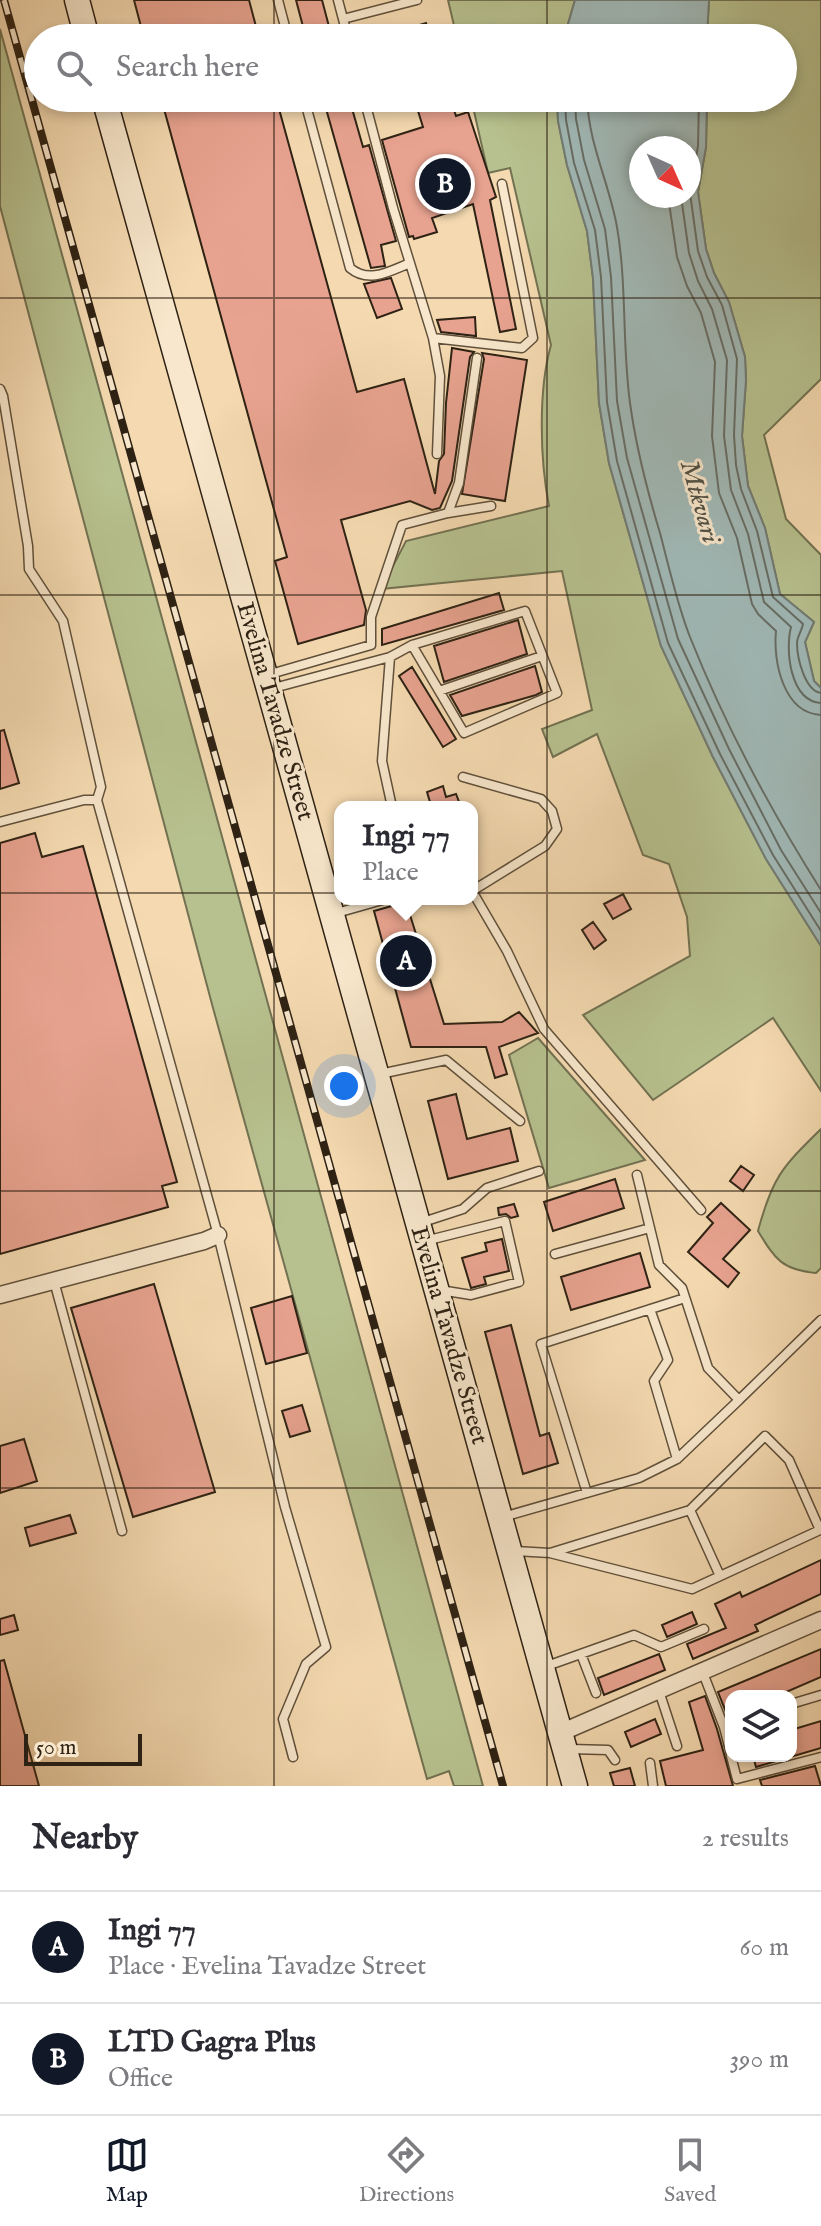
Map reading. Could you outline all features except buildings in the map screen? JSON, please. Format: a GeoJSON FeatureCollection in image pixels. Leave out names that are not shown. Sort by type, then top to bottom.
{"type":"FeatureCollection","features":[{"type":"Feature","properties":{"kind":"main road"},"geometry":{"type":"LineString","coordinates":[[77,0],[83,24]]}},
{"type":"Feature","properties":{"kind":"main road","name":"Evelina Tavadze Street"},"geometry":{"type":"LineString","coordinates":[[108,112],[575,1786]]}},
{"type":"Feature","properties":{"kind":"street"},"geometry":{"type":"LineString","coordinates":[[0,1295],[218,1235]]}},
{"type":"Feature","properties":{"kind":"street"},"geometry":{"type":"LineString","coordinates":[[562,1741],[659,1691],[821,1620]]}},
{"type":"Feature","properties":{"kind":"lane"},"geometry":{"type":"LineString","coordinates":[[278,0],[284,24]]}},
{"type":"Feature","properties":{"kind":"lane"},"geometry":{"type":"LineString","coordinates":[[338,0],[344,24]]}},
{"type":"Feature","properties":{"kind":"lane"},"geometry":{"type":"LineString","coordinates":[[343,19],[417,0]]}},
{"type":"Feature","properties":{"kind":"lane"},"geometry":{"type":"LineString","coordinates":[[308,112],[350,268],[371,277],[410,263]]}},
{"type":"Feature","properties":{"kind":"lane"},"geometry":{"type":"LineString","coordinates":[[368,112],[433,338],[440,376],[437,454]]}},
{"type":"Feature","properties":{"kind":"lane"},"geometry":{"type":"LineString","coordinates":[[433,338],[522,348],[533,338],[502,184]]}},
{"type":"Feature","properties":{"kind":"lane"},"geometry":{"type":"LineString","coordinates":[[448,513],[459,483],[477,358]]}},
{"type":"Feature","properties":{"kind":"lane"},"geometry":{"type":"LineString","coordinates":[[0,389],[28,546],[29,569],[63,621],[101,787],[97,800],[218,1235],[285,1507],[326,1647],[306,1664],[283,1719],[293,1757]]}},
{"type":"Feature","properties":{"kind":"lane"},"geometry":{"type":"LineString","coordinates":[[268,682],[371,645],[371,617],[402,525],[491,506]]}},
{"type":"Feature","properties":{"kind":"lane"},"geometry":{"type":"LineString","coordinates":[[268,682],[390,657],[412,645],[525,611],[557,693],[464,733],[412,645]]}},
{"type":"Feature","properties":{"kind":"lane"},"geometry":{"type":"LineString","coordinates":[[439,691],[542,656]]}},
{"type":"Feature","properties":{"kind":"lane"},"geometry":{"type":"LineString","coordinates":[[390,657],[382,761],[391,801]]}},
{"type":"Feature","properties":{"kind":"lane"},"geometry":{"type":"LineString","coordinates":[[463,777],[541,799],[552,811],[557,829],[545,846],[478,887]]}},
{"type":"Feature","properties":{"kind":"lane"},"geometry":{"type":"LineString","coordinates":[[0,822],[84,800],[97,800]]}},
{"type":"Feature","properties":{"kind":"lane"},"geometry":{"type":"LineString","coordinates":[[478,901],[507,951],[544,1029],[701,1210]]}},
{"type":"Feature","properties":{"kind":"lane"},"geometry":{"type":"LineString","coordinates":[[333,914],[365,905]]}},
{"type":"Feature","properties":{"kind":"lane"},"geometry":{"type":"LineString","coordinates":[[377,1074],[446,1060],[520,1121]]}},
{"type":"Feature","properties":{"kind":"lane"},"geometry":{"type":"LineString","coordinates":[[421,1232],[463,1209],[487,1188],[539,1171]]}},
{"type":"Feature","properties":{"kind":"lane"},"geometry":{"type":"LineString","coordinates":[[637,1175],[659,1265],[682,1288],[708,1368],[739,1400]]}},
{"type":"Feature","properties":{"kind":"lane"},"geometry":{"type":"LineString","coordinates":[[421,1232],[505,1221],[519,1282],[471,1295],[437,1289]]}},
{"type":"Feature","properties":{"kind":"lane"},"geometry":{"type":"LineString","coordinates":[[555,1254],[650,1228]]}},
{"type":"Feature","properties":{"kind":"lane"},"geometry":{"type":"LineString","coordinates":[[53,1280],[122,1531]]}},
{"type":"Feature","properties":{"kind":"lane"},"geometry":{"type":"LineString","coordinates":[[587,1493],[541,1344],[685,1298]]}},
{"type":"Feature","properties":{"kind":"lane"},"geometry":{"type":"LineString","coordinates":[[650,1309],[668,1360],[654,1381],[677,1459]]}},
{"type":"Feature","properties":{"kind":"lane"},"geometry":{"type":"LineString","coordinates":[[501,1518],[639,1478],[677,1459],[821,1320]]}},
{"type":"Feature","properties":{"kind":"lane"},"geometry":{"type":"LineString","coordinates":[[510,1551],[550,1553],[692,1589],[820,1530],[789,1460],[765,1436],[690,1510],[550,1553]]}},
{"type":"Feature","properties":{"kind":"lane"},"geometry":{"type":"LineString","coordinates":[[690,1510],[720,1576]]}},
{"type":"Feature","properties":{"kind":"lane"},"geometry":{"type":"LineString","coordinates":[[542,1668],[634,1635],[661,1647],[704,1629]]}},
{"type":"Feature","properties":{"kind":"lane"},"geometry":{"type":"LineString","coordinates":[[581,1654],[596,1693]]}},
{"type":"Feature","properties":{"kind":"lane"},"geometry":{"type":"LineString","coordinates":[[703,1673],[725,1719]]}},
{"type":"Feature","properties":{"kind":"lane"},"geometry":{"type":"LineString","coordinates":[[659,1691],[677,1746]]}},
{"type":"Feature","properties":{"kind":"lane"},"geometry":{"type":"LineString","coordinates":[[797,1702],[821,1695]]}},
{"type":"Feature","properties":{"kind":"lane"},"geometry":{"type":"LineString","coordinates":[[562,1741],[608,1750],[615,1760]]}},
{"type":"Feature","properties":{"kind":"lane"},"geometry":{"type":"LineString","coordinates":[[733,1762],[737,1782],[820,1759]]}},
{"type":"Feature","properties":{"kind":"lane"},"geometry":{"type":"LineString","coordinates":[[650,1763],[653,1786]]}},
{"type":"Feature","properties":{"kind":"green space"},"geometry":{"type":"Polygon","coordinates":[[[448,0],[575,0],[568,24],[454,24],[448,0]]]}},
{"type":"Feature","properties":{"kind":"green space"},"geometry":{"type":"Polygon","coordinates":[[[709,0],[821,0],[821,379],[764,435],[786,519],[821,555],[821,688],[814,681],[805,642],[814,622],[780,594],[765,528],[748,486],[742,436],[745,357],[729,302],[706,249],[700,208],[707,112],[797,112],[797,24],[708,24],[709,0]]]}},
{"type":"Feature","properties":{"kind":"green space"},"geometry":{"type":"Polygon","coordinates":[[[0,29],[483,1786],[454,1786],[449,1771],[427,1779],[213,1008],[0,206],[0,29]]]}},
{"type":"Feature","properties":{"kind":"green space"},"geometry":{"type":"Polygon","coordinates":[[[474,112],[558,112],[567,165],[587,231],[593,278],[599,403],[609,463],[661,646],[713,757],[766,859],[821,946],[821,1091],[773,1018],[653,1100],[583,1015],[690,956],[687,917],[669,864],[643,855],[597,734],[553,757],[542,729],[592,710],[562,571],[381,589],[406,541],[549,506],[542,425],[544,383],[551,345],[510,168],[488,173],[474,112]]]}},
{"type":"Feature","properties":{"kind":"green space"},"geometry":{"type":"Polygon","coordinates":[[[538,1038],[645,1160],[549,1188],[509,1055],[538,1038]]]}},
{"type":"Feature","properties":{"kind":"green space"},"geometry":{"type":"Polygon","coordinates":[[[821,1129],[821,1268],[816,1273],[787,1266],[769,1249],[758,1231],[768,1198],[780,1174],[821,1129]]]}},
{"type":"Feature","properties":{"kind":"water"},"geometry":{"type":"Polygon","coordinates":[[[575,0],[709,0],[708,24],[568,24],[575,0]]]}},
{"type":"Feature","properties":{"kind":"water","name":"Mtkvari"},"geometry":{"type":"Polygon","coordinates":[[[558,112],[707,112],[706,147],[701,175],[701,136],[629,136],[629,208],[700,208],[706,249],[729,302],[745,357],[742,436],[748,486],[765,528],[780,594],[814,622],[805,642],[814,681],[821,688],[821,946],[766,859],[713,757],[661,646],[609,463],[599,403],[593,278],[587,231],[567,165],[558,112]]]}},
{"type":"Feature","properties":{"kind":"railway"},"geometry":{"type":"LineString","coordinates":[[4,0],[24,72]]}},
{"type":"Feature","properties":{"kind":"railway"},"geometry":{"type":"LineString","coordinates":[[35,112],[503,1786]]}},
{"type":"Feature","properties":{"kind":"place","name":"LTD Gagra Plus"},"geometry":{"type":"Point","coordinates":[445,184]}},
{"type":"Feature","properties":{"kind":"place","name":"Ingi 77"},"geometry":{"type":"Point","coordinates":[406,961]}}]}
